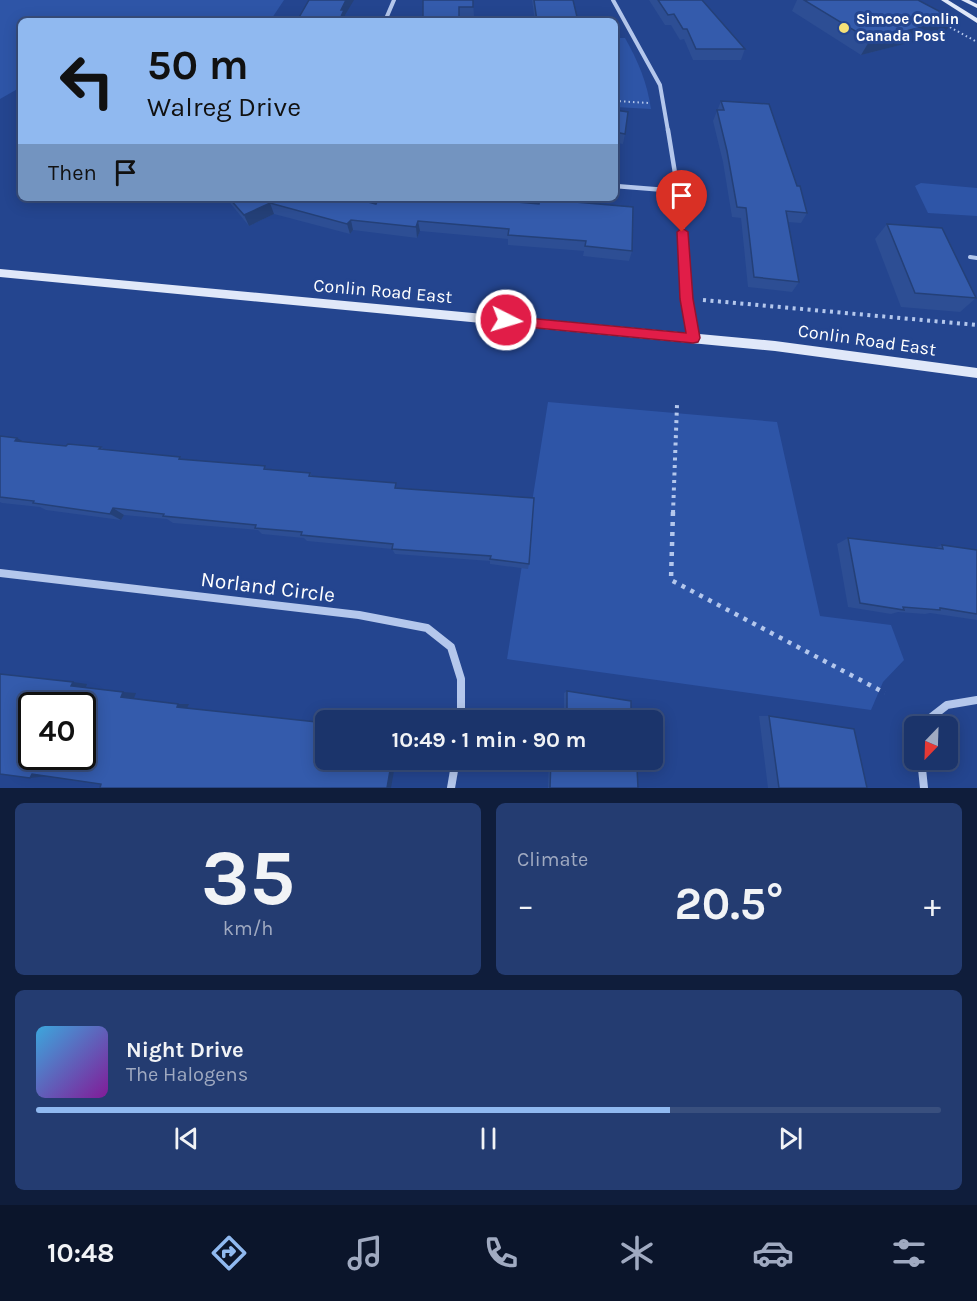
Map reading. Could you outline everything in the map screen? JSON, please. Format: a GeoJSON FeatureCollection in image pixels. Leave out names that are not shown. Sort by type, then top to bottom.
{"type":"FeatureCollection","features":[{"type":"Feature","properties":{"kind":"street"},"geometry":{"type":"LineString","coordinates":[[386,18],[394,0]]}},
{"type":"Feature","properties":{"kind":"street"},"geometry":{"type":"LineString","coordinates":[[614,0],[660,85],[678,191],[687,299],[693,338]]}},
{"type":"Feature","properties":{"kind":"street"},"geometry":{"type":"LineString","coordinates":[[944,0],[968,17],[977,20]]}},
{"type":"Feature","properties":{"kind":"street"},"geometry":{"type":"LineString","coordinates":[[964,0],[976,6]]}},
{"type":"Feature","properties":{"kind":"street"},"geometry":{"type":"LineString","coordinates":[[618,186],[678,191]]}},
{"type":"Feature","properties":{"kind":"street","name":"Conlin Road East"},"geometry":{"type":"LineString","coordinates":[[0,273],[775,346],[977,373]]}},
{"type":"Feature","properties":{"kind":"street","name":"Norland Circle"},"geometry":{"type":"LineString","coordinates":[[0,573],[359,615],[427,628],[451,647],[461,679],[461,710]]}},
{"type":"Feature","properties":{"kind":"street"},"geometry":{"type":"LineString","coordinates":[[933,716],[947,705],[977,700]]}},
{"type":"Feature","properties":{"kind":"street"},"geometry":{"type":"LineString","coordinates":[[451,788],[454,770]]}},
{"type":"Feature","properties":{"kind":"street"},"geometry":{"type":"LineString","coordinates":[[922,770],[924,788]]}},
{"type":"Feature","properties":{"kind":"lane"},"geometry":{"type":"LineString","coordinates":[[970,257],[977,258]]}},
{"type":"Feature","properties":{"kind":"path"},"geometry":{"type":"LineString","coordinates":[[938,21],[977,42]]}},
{"type":"Feature","properties":{"kind":"path"},"geometry":{"type":"LineString","coordinates":[[618,102],[650,103]]}},
{"type":"Feature","properties":{"kind":"path"},"geometry":{"type":"LineString","coordinates":[[706,301],[977,325]]}},
{"type":"Feature","properties":{"kind":"path"},"geometry":{"type":"LineString","coordinates":[[678,405],[671,580],[885,693]]}},
{"type":"Feature","properties":{"kind":"shaded area"},"geometry":{"type":"Polygon","coordinates":[[[0,0],[284,0],[272,18],[18,18],[18,89],[0,99],[0,0]]]}},
{"type":"Feature","properties":{"kind":"shaded area"},"geometry":{"type":"Polygon","coordinates":[[[618,38],[625,38],[634,55],[651,109],[618,107],[618,38]]]}},
{"type":"Feature","properties":{"kind":"shaded area"},"geometry":{"type":"Polygon","coordinates":[[[921,183],[977,188],[977,216],[928,213],[915,186],[921,183]]]}},
{"type":"Feature","properties":{"kind":"shaded area"},"geometry":{"type":"Polygon","coordinates":[[[548,402],[777,422],[820,616],[891,625],[904,660],[883,682],[871,710],[507,659],[548,402]]]}},
{"type":"Feature","properties":{"kind":"building"},"geometry":{"type":"Polygon","coordinates":[[[309,0],[346,0],[340,18],[299,18],[309,0]]]}},
{"type":"Feature","properties":{"kind":"building"},"geometry":{"type":"Polygon","coordinates":[[[423,0],[473,0],[473,7],[459,7],[459,18],[423,18],[423,0]]]}},
{"type":"Feature","properties":{"kind":"building"},"geometry":{"type":"Polygon","coordinates":[[[534,0],[573,0],[577,18],[537,18],[534,0]]]}},
{"type":"Feature","properties":{"kind":"building"},"geometry":{"type":"Polygon","coordinates":[[[658,0],[702,0],[745,49],[696,49],[687,29],[683,29],[674,14],[668,15],[658,0]]]}},
{"type":"Feature","properties":{"kind":"building"},"geometry":{"type":"Polygon","coordinates":[[[804,0],[918,0],[954,19],[870,40],[804,0]]]}},
{"type":"Feature","properties":{"kind":"building"},"geometry":{"type":"Polygon","coordinates":[[[721,101],[769,104],[797,186],[800,186],[807,213],[786,211],[799,282],[754,277],[746,208],[737,207],[717,110],[724,110],[721,101]]]}},
{"type":"Feature","properties":{"kind":"building"},"geometry":{"type":"Polygon","coordinates":[[[618,110],[628,112],[625,134],[618,133],[618,110]]]}},
{"type":"Feature","properties":{"kind":"building"},"geometry":{"type":"Polygon","coordinates":[[[232,201],[364,201],[376,204],[378,201],[506,201],[539,204],[540,201],[563,201],[633,207],[632,251],[585,246],[586,241],[508,235],[509,229],[418,221],[416,227],[351,220],[347,224],[270,203],[244,215],[232,201]]]}},
{"type":"Feature","properties":{"kind":"building"},"geometry":{"type":"Polygon","coordinates":[[[887,224],[942,228],[976,298],[915,293],[887,224]]]}},
{"type":"Feature","properties":{"kind":"building"},"geometry":{"type":"Polygon","coordinates":[[[0,436],[17,438],[15,441],[101,447],[99,449],[180,457],[179,459],[265,466],[264,469],[310,473],[309,476],[396,483],[395,488],[534,498],[529,564],[490,559],[491,556],[392,549],[393,544],[301,535],[302,532],[255,528],[256,525],[163,516],[164,514],[113,508],[110,514],[0,497],[0,436]]]}},
{"type":"Feature","properties":{"kind":"building"},"geometry":{"type":"Polygon","coordinates":[[[848,538],[943,549],[942,545],[977,550],[977,614],[940,608],[940,610],[903,607],[904,610],[860,603],[848,538]]]}},
{"type":"Feature","properties":{"kind":"building"},"geometry":{"type":"Polygon","coordinates":[[[0,674],[73,682],[71,686],[123,692],[121,697],[178,704],[177,707],[315,722],[315,770],[390,770],[387,788],[100,788],[101,784],[32,774],[30,778],[0,774],[0,674]]]}},
{"type":"Feature","properties":{"kind":"building"},"geometry":{"type":"Polygon","coordinates":[[[567,691],[631,701],[631,710],[567,710],[567,691]]]}},
{"type":"Feature","properties":{"kind":"building"},"geometry":{"type":"Polygon","coordinates":[[[769,716],[854,729],[867,788],[779,788],[769,716]]]}},
{"type":"Feature","properties":{"kind":"building"},"geometry":{"type":"Polygon","coordinates":[[[551,770],[637,770],[638,788],[550,788],[551,770]]]}},
{"type":"Feature","properties":{"kind":"place","name":"Simcoe Conlin Canada Post"},"geometry":{"type":"Point","coordinates":[844,28]}},
{"type":"Feature","properties":{"kind":"route"},"geometry":{"type":"LineString","coordinates":[[506,320],[693,338],[687,299],[682,232]]}}]}
